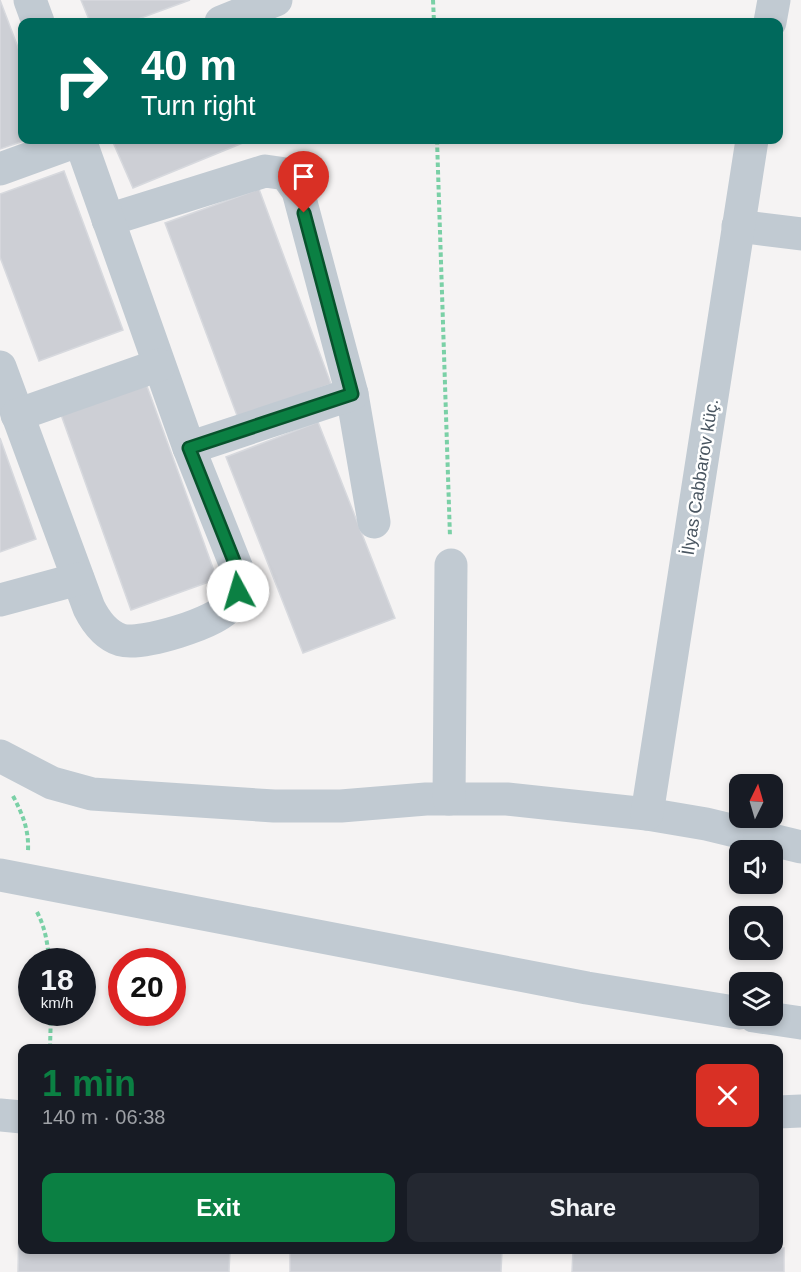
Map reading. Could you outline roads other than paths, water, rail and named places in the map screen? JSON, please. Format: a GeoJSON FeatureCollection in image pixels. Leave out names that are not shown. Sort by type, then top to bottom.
{"type":"FeatureCollection","features":[{"type":"Feature","properties":{"kind":"street"},"geometry":{"type":"LineString","coordinates":[[30,0],[37,18]]}},
{"type":"Feature","properties":{"kind":"street"},"geometry":{"type":"LineString","coordinates":[[231,18],[276,0]]}},
{"type":"Feature","properties":{"kind":"street"},"geometry":{"type":"LineString","coordinates":[[771,18],[774,0]]}},
{"type":"Feature","properties":{"kind":"street"},"geometry":{"type":"LineString","coordinates":[[0,169],[69,144]]}},
{"type":"Feature","properties":{"kind":"street"},"geometry":{"type":"LineString","coordinates":[[0,367],[96,622],[108,634],[122,640],[142,642],[210,621],[228,608],[238,591],[238,571],[189,448],[81,144]]}},
{"type":"Feature","properties":{"kind":"street","name":"İlyas Cabbarov küç."},"geometry":{"type":"LineString","coordinates":[[647,814],[751,144]]}},
{"type":"Feature","properties":{"kind":"street"},"geometry":{"type":"LineString","coordinates":[[108,220],[265,171],[286,174],[298,191],[352,394],[374,522]]}},
{"type":"Feature","properties":{"kind":"street"},"geometry":{"type":"LineString","coordinates":[[738,226],[801,234]]}},
{"type":"Feature","properties":{"kind":"street"},"geometry":{"type":"LineString","coordinates":[[17,415],[159,365]]}},
{"type":"Feature","properties":{"kind":"street"},"geometry":{"type":"LineString","coordinates":[[189,448],[352,394]]}},
{"type":"Feature","properties":{"kind":"street"},"geometry":{"type":"LineString","coordinates":[[449,799],[451,565]]}},
{"type":"Feature","properties":{"kind":"street"},"geometry":{"type":"LineString","coordinates":[[0,600],[78,579]]}},
{"type":"Feature","properties":{"kind":"street"},"geometry":{"type":"LineString","coordinates":[[0,756],[52,783],[92,794],[274,806],[341,806],[426,799],[507,799],[647,814],[794,836]]}},
{"type":"Feature","properties":{"kind":"street"},"geometry":{"type":"LineString","coordinates":[[0,875],[587,988],[729,1011]]}},
{"type":"Feature","properties":{"kind":"street"},"geometry":{"type":"LineString","coordinates":[[783,1020],[801,1023]]}},
{"type":"Feature","properties":{"kind":"street"},"geometry":{"type":"LineString","coordinates":[[783,1112],[801,1111]]}},
{"type":"Feature","properties":{"kind":"street"},"geometry":{"type":"LineString","coordinates":[[0,1115],[18,1117]]}}]}
